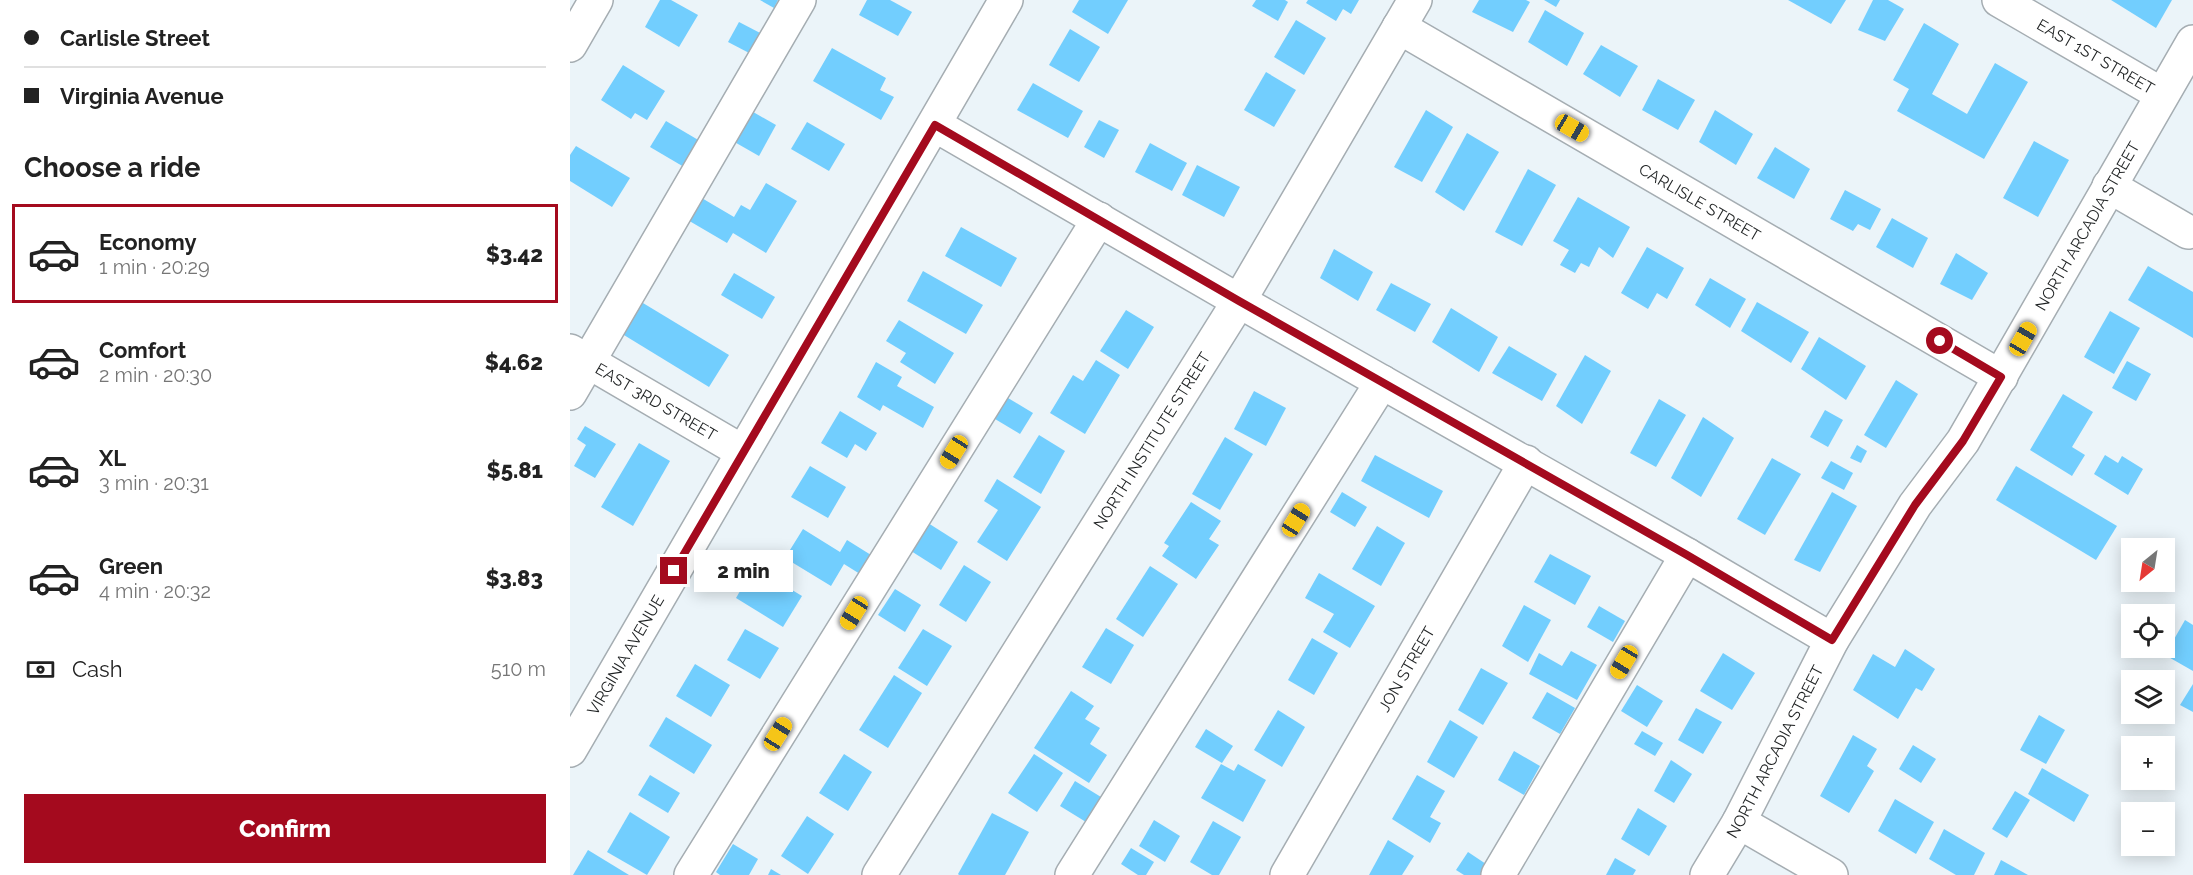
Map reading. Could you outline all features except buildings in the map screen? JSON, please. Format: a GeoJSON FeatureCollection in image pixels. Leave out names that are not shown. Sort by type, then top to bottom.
{"type":"FeatureCollection","features":[{"type":"Feature","properties":{"kind":"street"},"geometry":{"type":"LineString","coordinates":[[570,45],[596,0]]}},
{"type":"Feature","properties":{"kind":"street"},"geometry":{"type":"LineString","coordinates":[[570,393],[579,356],[799,0]]}},
{"type":"Feature","properties":{"kind":"street","name":"VIRGINIA AVENUE"},"geometry":{"type":"LineString","coordinates":[[570,750],[935,125],[1004,0]]}},
{"type":"Feature","properties":{"kind":"street","name":"EAST 1ST STREET"},"geometry":{"type":"LineString","coordinates":[[1999,0],[2161,94]]}},
{"type":"Feature","properties":{"kind":"street","name":"NORTH INSTITUTE STREET"},"geometry":{"type":"LineString","coordinates":[[879,875],[1239,301],[1407,14]]}},
{"type":"Feature","properties":{"kind":"street","name":"CARLISLE STREET"},"geometry":{"type":"LineString","coordinates":[[1407,14],[2001,377]]}},
{"type":"Feature","properties":{"kind":"street","name":"NORTH ARCADIA STREET"},"geometry":{"type":"LineString","coordinates":[[1707,875],[1739,822],[1832,640],[1915,505],[1963,441],[2193,42]]}},
{"type":"Feature","properties":{"kind":"street"},"geometry":{"type":"LineString","coordinates":[[935,125],[1239,301],[1526,462],[1832,640]]}},
{"type":"Feature","properties":{"kind":"street"},"geometry":{"type":"LineString","coordinates":[[2109,186],[2188,232]]}},
{"type":"Feature","properties":{"kind":"street"},"geometry":{"type":"LineString","coordinates":[[691,875],[1098,219]]}},
{"type":"Feature","properties":{"kind":"street","name":"EAST 3RD STREET"},"geometry":{"type":"LineString","coordinates":[[579,356],[743,452]]}},
{"type":"Feature","properties":{"kind":"street"},"geometry":{"type":"LineString","coordinates":[[1072,875],[1382,382]]}},
{"type":"Feature","properties":{"kind":"street","name":"JON STREET"},"geometry":{"type":"LineString","coordinates":[[1287,875],[1526,462]]}},
{"type":"Feature","properties":{"kind":"street"},"geometry":{"type":"LineString","coordinates":[[1498,875],[1687,555]]}},
{"type":"Feature","properties":{"kind":"street"},"geometry":{"type":"LineString","coordinates":[[1739,822],[1831,875]]}},
{"type":"Feature","properties":{"kind":"route"},"geometry":{"type":"LineString","coordinates":[[674,571],[935,125],[1239,301],[1526,462],[1832,640],[1915,505],[1963,441],[2001,377],[1940,341]]}}]}
